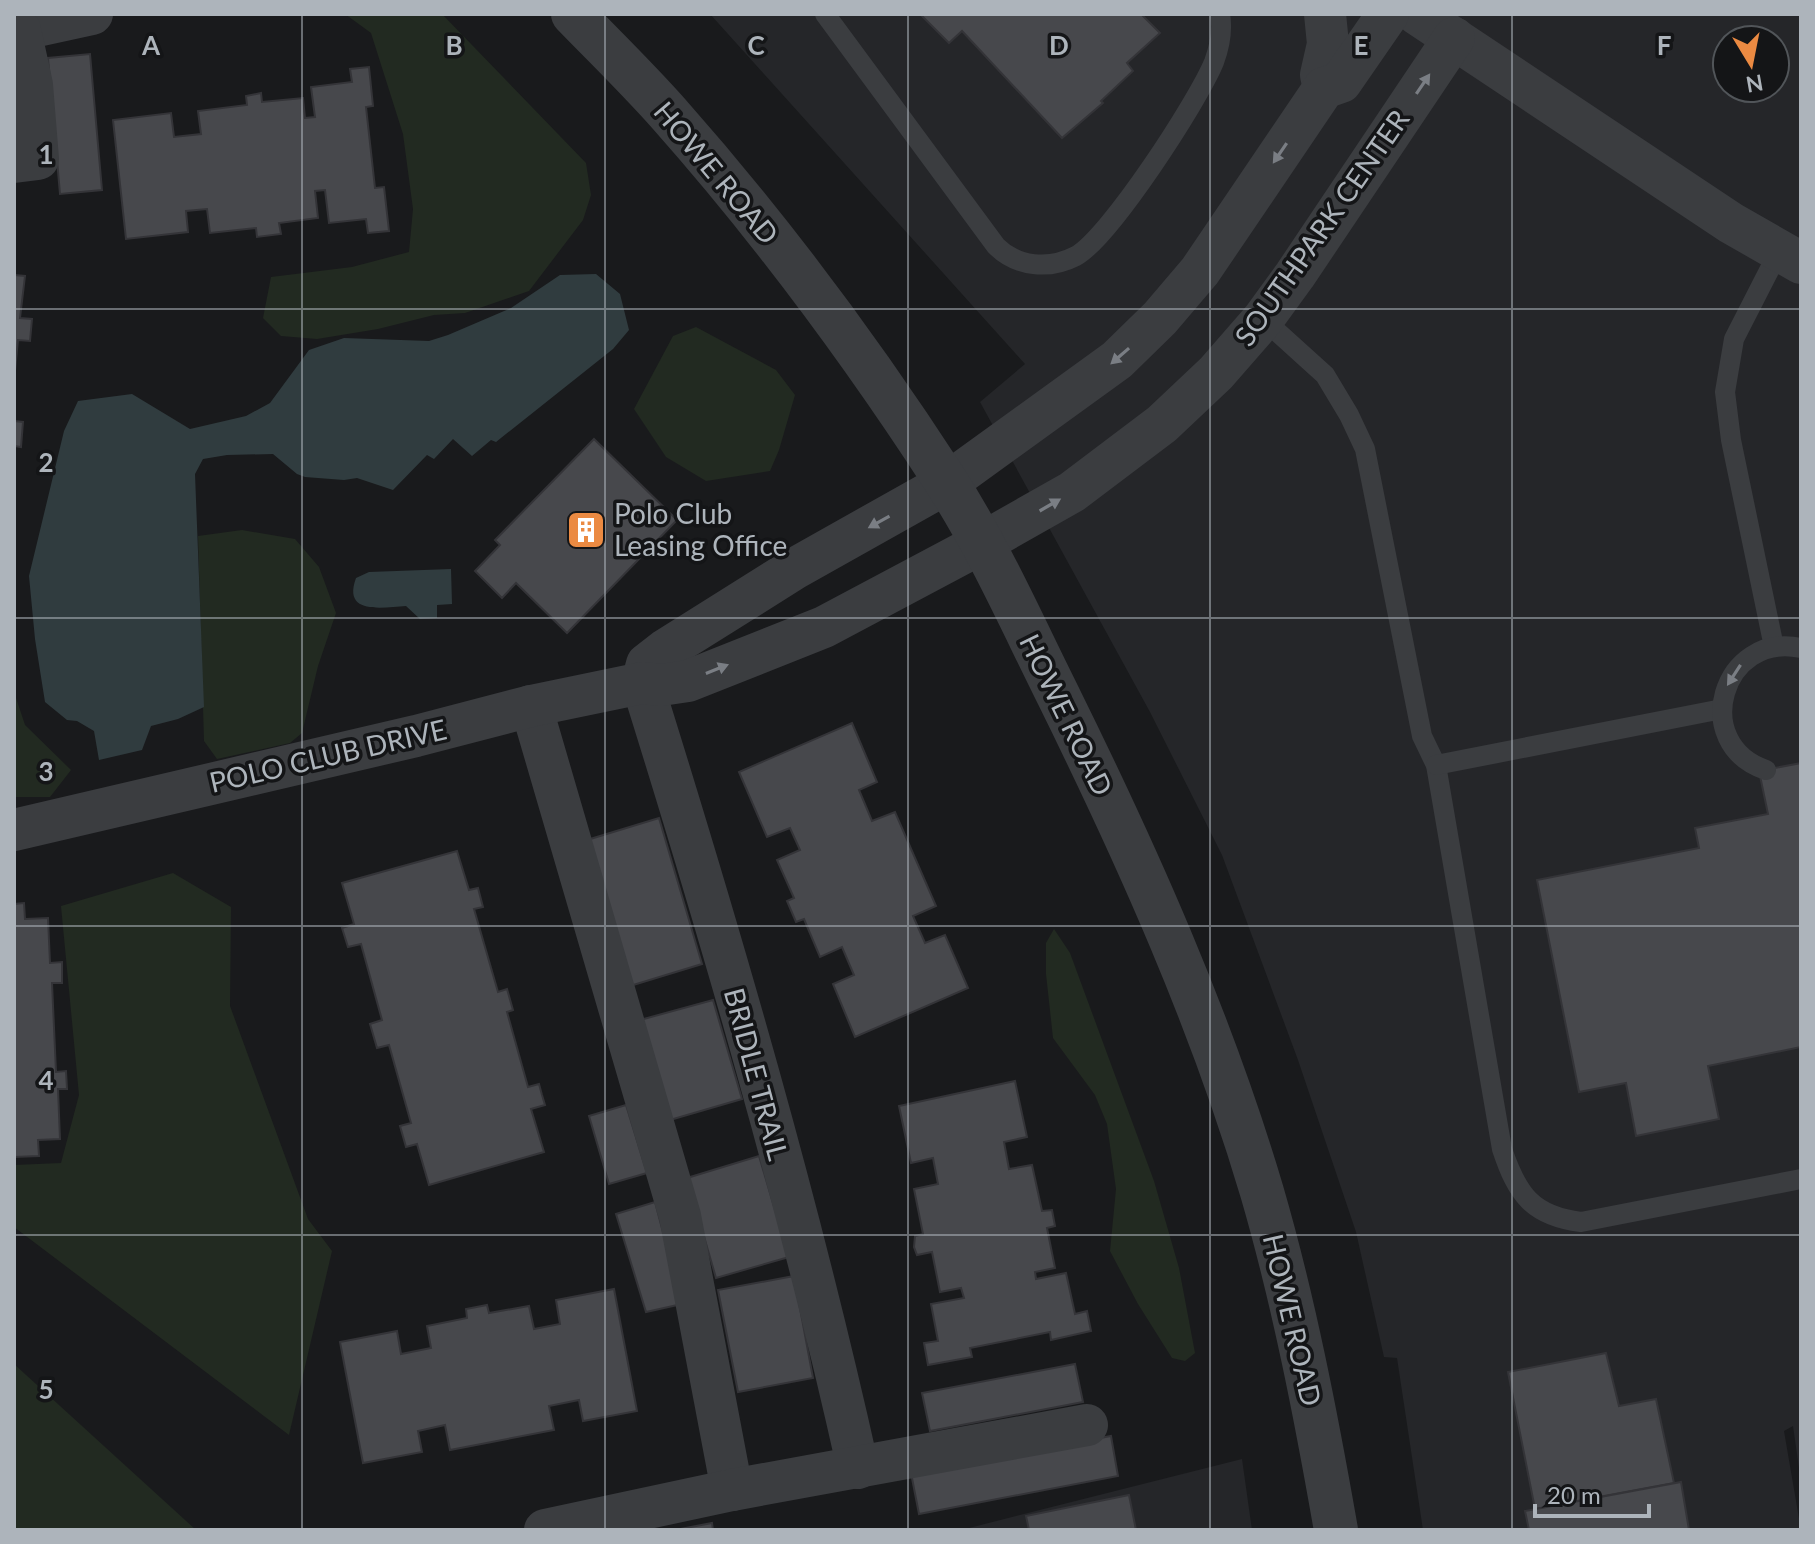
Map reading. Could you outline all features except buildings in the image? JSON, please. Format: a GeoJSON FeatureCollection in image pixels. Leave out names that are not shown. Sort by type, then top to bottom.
{"type":"FeatureCollection","features":[{"type":"Feature","properties":{"kind":"street"},"geometry":{"type":"LineString","coordinates":[[14,162],[38,159],[32,85],[17,31],[92,14]]}},
{"type":"Feature","properties":{"kind":"street","name":"HOWE ROAD"},"geometry":{"type":"LineString","coordinates":[[573,14],[667,111],[750,210],[890,398],[947,483],[982,543],[1133,852],[1169,935],[1219,1066],[1273,1233],[1310,1393],[1336,1530]]}},
{"type":"Feature","properties":{"kind":"street"},"geometry":{"type":"LineString","coordinates":[[1324,88],[1321,75],[1328,44],[1325,14]]}},
{"type":"Feature","properties":{"kind":"street"},"geometry":{"type":"LineString","coordinates":[[642,683],[647,664],[665,650],[794,569],[947,483],[1117,360],[1160,318],[1200,271],[1324,88],[1341,82],[1388,14]]}},
{"type":"Feature","properties":{"kind":"street"},"geometry":{"type":"LineString","coordinates":[[1417,14],[1731,223],[1790,257]]}},
{"type":"Feature","properties":{"kind":"street","name":"SOUTHPARK CENTER"},"geometry":{"type":"LineString","coordinates":[[982,543],[1072,492],[1162,424],[1199,391],[1263,319],[1295,275],[1454,38]]}},
{"type":"Feature","properties":{"kind":"street","name":"POLO CLUB DRIVE"},"geometry":{"type":"LineString","coordinates":[[14,830],[531,706],[642,683],[661,685],[688,681],[824,627],[982,543]]}},
{"type":"Feature","properties":{"kind":"street","name":"BRIDLE TRAIL"},"geometry":{"type":"LineString","coordinates":[[642,683],[691,841],[761,1088],[836,1369],[858,1468]]}},
{"type":"Feature","properties":{"kind":"street"},"geometry":{"type":"LineString","coordinates":[[531,706],[680,1216],[732,1490]]}},
{"type":"Feature","properties":{"kind":"street"},"geometry":{"type":"LineString","coordinates":[[545,1530],[732,1490],[1087,1425]]}},
{"type":"Feature","properties":{"kind":"lane"},"geometry":{"type":"LineString","coordinates":[[825,14],[996,246],[1011,258],[1035,264],[1062,261],[1076,255],[1096,241],[1125,202],[1205,81],[1222,32],[1220,14]]}},
{"type":"Feature","properties":{"kind":"lane"},"geometry":{"type":"LineString","coordinates":[[1774,647],[1731,440],[1725,392],[1734,339],[1790,257]]}},
{"type":"Feature","properties":{"kind":"lane"},"geometry":{"type":"LineString","coordinates":[[1263,319],[1325,375],[1365,449],[1422,736],[1436,765],[1502,1149],[1522,1193],[1546,1214],[1581,1222],[1800,1176]]}},
{"type":"Feature","properties":{"kind":"lane"},"geometry":{"type":"LineString","coordinates":[[1766,770],[1747,761],[1731,743],[1723,721],[1723,698],[1734,673],[1751,656],[1774,647],[1801,648]]}},
{"type":"Feature","properties":{"kind":"lane"},"geometry":{"type":"LineString","coordinates":[[1436,765],[1722,709]]}},
{"type":"Feature","properties":{"kind":"shaded area"},"geometry":{"type":"Polygon","coordinates":[[[345,14],[442,14],[586,163],[591,195],[583,220],[529,291],[465,313],[434,315],[378,329],[317,339],[281,336],[263,318],[271,277],[352,267],[409,252],[413,209],[403,134],[371,33],[345,14]]]}},
{"type":"Feature","properties":{"kind":"shaded area"},"geometry":{"type":"Polygon","coordinates":[[[710,14],[1801,14],[1801,1482],[1793,1426],[1784,1431],[1801,1530],[1423,1530],[1397,1358],[1384,1357],[1356,1232],[1298,1060],[1222,855],[1150,712],[980,402],[1025,364],[710,14]]]}},
{"type":"Feature","properties":{"kind":"shaded area"},"geometry":{"type":"Polygon","coordinates":[[[596,274],[620,294],[629,330],[613,349],[496,442],[491,440],[472,456],[453,439],[434,459],[427,455],[393,490],[357,478],[305,477],[273,454],[203,459],[195,474],[204,707],[178,719],[151,726],[142,750],[99,760],[94,731],[77,721],[67,720],[45,702],[29,576],[64,431],[78,401],[132,394],[190,429],[246,416],[270,403],[309,350],[344,338],[429,341],[511,308],[560,275],[596,274]]]}},
{"type":"Feature","properties":{"kind":"shaded area"},"geometry":{"type":"Polygon","coordinates":[[[696,327],[776,370],[795,395],[770,471],[706,481],[666,457],[634,409],[673,336],[696,327]]]}},
{"type":"Feature","properties":{"kind":"shaded area"},"geometry":{"type":"Polygon","coordinates":[[[242,530],[295,539],[319,567],[336,613],[318,666],[302,733],[290,743],[217,759],[204,741],[198,536],[242,530]]]}},
{"type":"Feature","properties":{"kind":"shaded area"},"geometry":{"type":"Polygon","coordinates":[[[451,569],[452,604],[437,605],[437,618],[420,619],[406,606],[368,607],[355,599],[353,590],[356,578],[369,572],[451,569]]]}},
{"type":"Feature","properties":{"kind":"shaded area"},"geometry":{"type":"Polygon","coordinates":[[[14,692],[25,725],[71,770],[50,797],[14,797],[14,692]]]}},
{"type":"Feature","properties":{"kind":"shaded area"},"geometry":{"type":"Polygon","coordinates":[[[173,873],[231,907],[230,1006],[308,1219],[332,1251],[289,1435],[14,1227],[14,1165],[61,1163],[79,1095],[61,906],[173,873]]]}},
{"type":"Feature","properties":{"kind":"shaded area"},"geometry":{"type":"Polygon","coordinates":[[[1054,929],[1070,953],[1154,1181],[1179,1268],[1195,1353],[1185,1361],[1172,1358],[1110,1251],[1116,1189],[1107,1124],[1095,1095],[1053,1038],[1046,943],[1054,929]]]}},
{"type":"Feature","properties":{"kind":"shaded area"},"geometry":{"type":"Polygon","coordinates":[[[14,1364],[196,1530],[14,1530],[14,1364]]]}},
{"type":"Feature","properties":{"kind":"shaded area"},"geometry":{"type":"Polygon","coordinates":[[[1242,1459],[1252,1530],[960,1530],[969,1528],[1242,1459]]]}},
{"type":"Feature","properties":{"kind":"place","name":"Polo Club Leasing Office"},"geometry":{"type":"Point","coordinates":[586,530]}}]}
